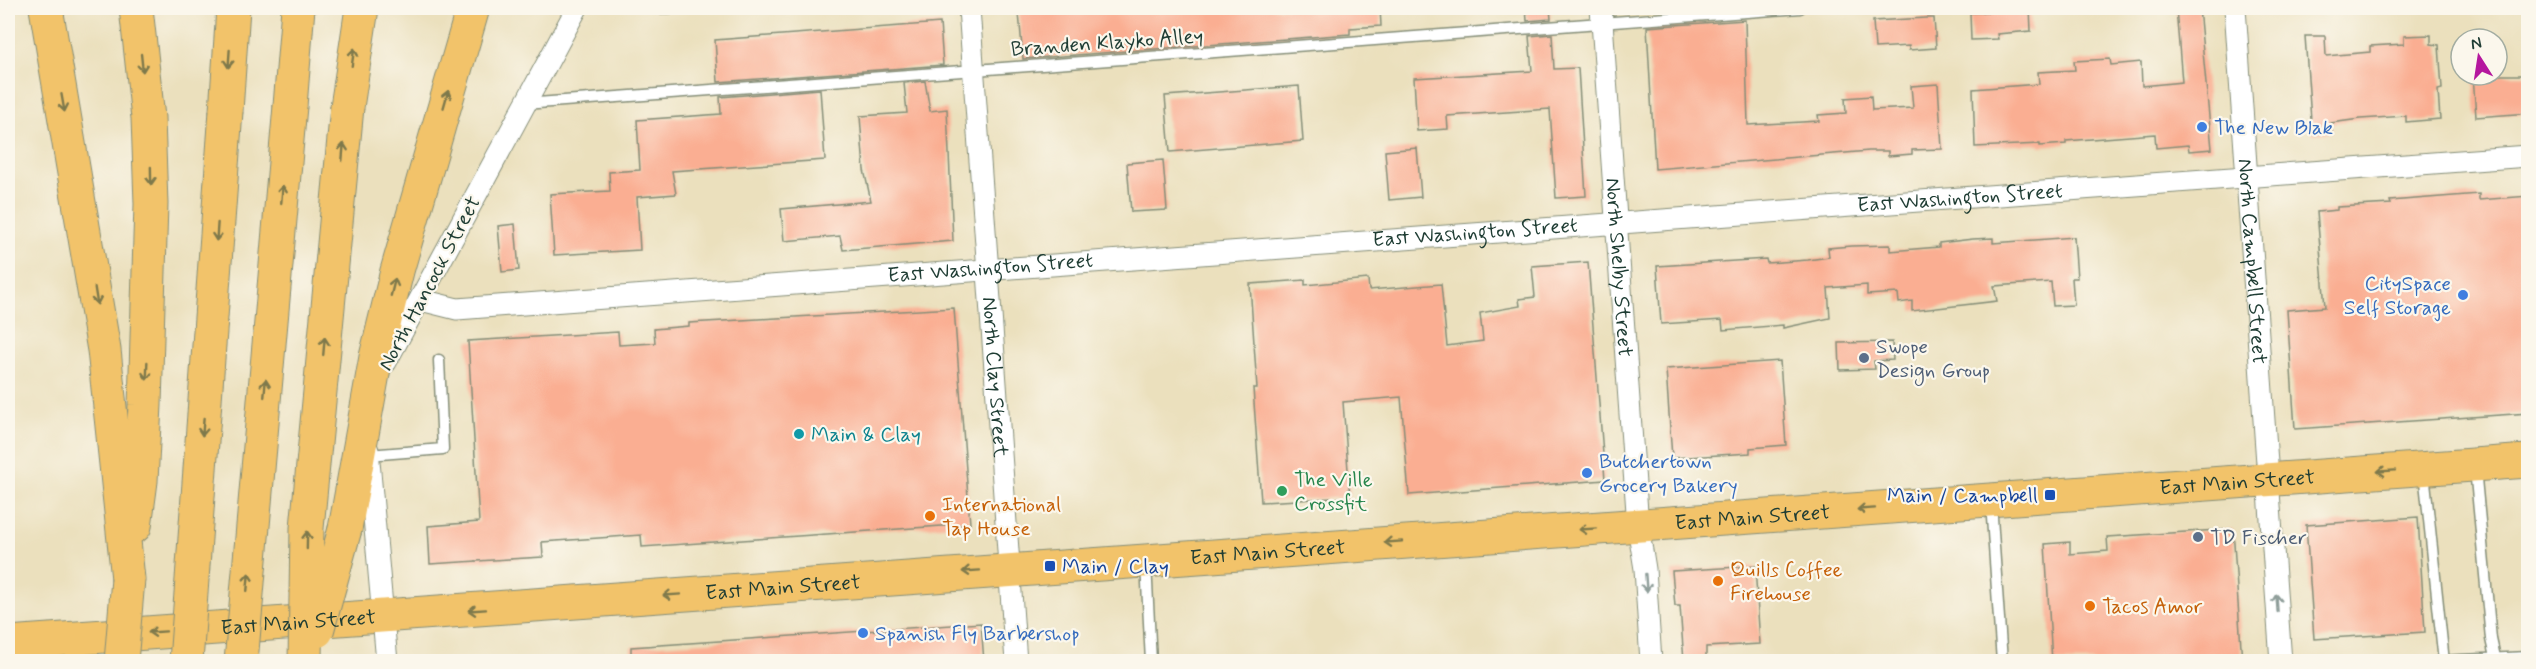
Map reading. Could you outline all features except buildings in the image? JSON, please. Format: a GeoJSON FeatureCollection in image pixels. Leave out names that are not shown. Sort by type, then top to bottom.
{"type":"FeatureCollection","features":[{"type":"Feature","properties":{"kind":"main road"},"geometry":{"type":"LineString","coordinates":[[46,8],[104,350],[128,579]]}},
{"type":"Feature","properties":{"kind":"main road"},"geometry":{"type":"LineString","coordinates":[[122,662],[128,579],[141,481],[151,204],[148,118],[136,8]]}},
{"type":"Feature","properties":{"kind":"main road"},"geometry":{"type":"LineString","coordinates":[[186,662],[232,8]]}},
{"type":"Feature","properties":{"kind":"main road"},"geometry":{"type":"LineString","coordinates":[[241,662],[298,8]]}},
{"type":"Feature","properties":{"kind":"main road"},"geometry":{"type":"LineString","coordinates":[[307,662],[307,528],[347,107],[362,8]]}},
{"type":"Feature","properties":{"kind":"main road"},"geometry":{"type":"LineString","coordinates":[[307,662],[345,530],[376,357],[397,271],[472,8]]}},
{"type":"Feature","properties":{"kind":"main road","name":"East Main Street"},"geometry":{"type":"LineString","coordinates":[[8,643],[384,617],[1008,569],[2529,461]]}},
{"type":"Feature","properties":{"kind":"street","name":"North Hancock Street"},"geometry":{"type":"LineString","coordinates":[[387,662],[368,455],[369,414],[379,376],[395,341],[421,300],[577,8]]}},
{"type":"Feature","properties":{"kind":"street","name":"North Clay Street"},"geometry":{"type":"LineString","coordinates":[[969,8],[1016,662]]}},
{"type":"Feature","properties":{"kind":"street","name":"North Campbell Street"},"geometry":{"type":"LineString","coordinates":[[2235,8],[2281,662]]}},
{"type":"Feature","properties":{"kind":"street","name":"North Shelby Street"},"geometry":{"type":"LineString","coordinates":[[1602,16],[1638,526],[1645,569],[1651,662]]}},
{"type":"Feature","properties":{"kind":"street","name":"East Washington Street"},"geometry":{"type":"LineString","coordinates":[[421,300],[457,309],[988,265],[1616,223],[2529,156]]}},
{"type":"Feature","properties":{"kind":"lane"},"geometry":{"type":"LineString","coordinates":[[654,8],[670,8]]}},
{"type":"Feature","properties":{"kind":"lane","name":"Branden Klayko Alley"},"geometry":{"type":"LineString","coordinates":[[524,104],[975,72],[1602,16],[1800,8]]}},
{"type":"Feature","properties":{"kind":"lane"},"geometry":{"type":"LineString","coordinates":[[368,455],[443,449],[439,360]]}},
{"type":"Feature","properties":{"kind":"lane"},"geometry":{"type":"LineString","coordinates":[[2475,465],[2491,639],[2496,660]]}},
{"type":"Feature","properties":{"kind":"lane"},"geometry":{"type":"LineString","coordinates":[[2424,468],[2444,661]]}},
{"type":"Feature","properties":{"kind":"lane"},"geometry":{"type":"LineString","coordinates":[[1990,500],[2002,662]]}},
{"type":"Feature","properties":{"kind":"lane"},"geometry":{"type":"LineString","coordinates":[[1146,560],[1151,662]]}},
{"type":"Feature","properties":{"kind":"lane"},"geometry":{"type":"LineString","coordinates":[[2437,662],[2529,657]]}},
{"type":"Feature","properties":{"kind":"place","name":"The New Blak"},"geometry":{"type":"Point","coordinates":[2202,127]}},
{"type":"Feature","properties":{"kind":"place","name":"CitySpace Self Storage"},"geometry":{"type":"Point","coordinates":[2463,295]}},
{"type":"Feature","properties":{"kind":"place","name":"Swope Design Group"},"geometry":{"type":"Point","coordinates":[1864,358]}},
{"type":"Feature","properties":{"kind":"place","name":"Main & Clay"},"geometry":{"type":"Point","coordinates":[799,434]}},
{"type":"Feature","properties":{"kind":"place","name":"Butchertown Grocery Bakery"},"geometry":{"type":"Point","coordinates":[1587,473]}},
{"type":"Feature","properties":{"kind":"place","name":"The Ville Crossfit"},"geometry":{"type":"Point","coordinates":[1282,491]}},
{"type":"Feature","properties":{"kind":"place","name":"Main / Campbell"},"geometry":{"type":"Point","coordinates":[2050,495]}},
{"type":"Feature","properties":{"kind":"place","name":"International Tap House"},"geometry":{"type":"Point","coordinates":[930,516]}},
{"type":"Feature","properties":{"kind":"place","name":"TD Fischer"},"geometry":{"type":"Point","coordinates":[2198,537]}},
{"type":"Feature","properties":{"kind":"place","name":"Main / Clay"},"geometry":{"type":"Point","coordinates":[1050,566]}},
{"type":"Feature","properties":{"kind":"place","name":"Quills Coffee Firehouse"},"geometry":{"type":"Point","coordinates":[1718,581]}},
{"type":"Feature","properties":{"kind":"place","name":"Tacos Amor"},"geometry":{"type":"Point","coordinates":[2090,606]}},
{"type":"Feature","properties":{"kind":"place","name":"Spanish Fly Barbershop"},"geometry":{"type":"Point","coordinates":[863,633]}}]}
